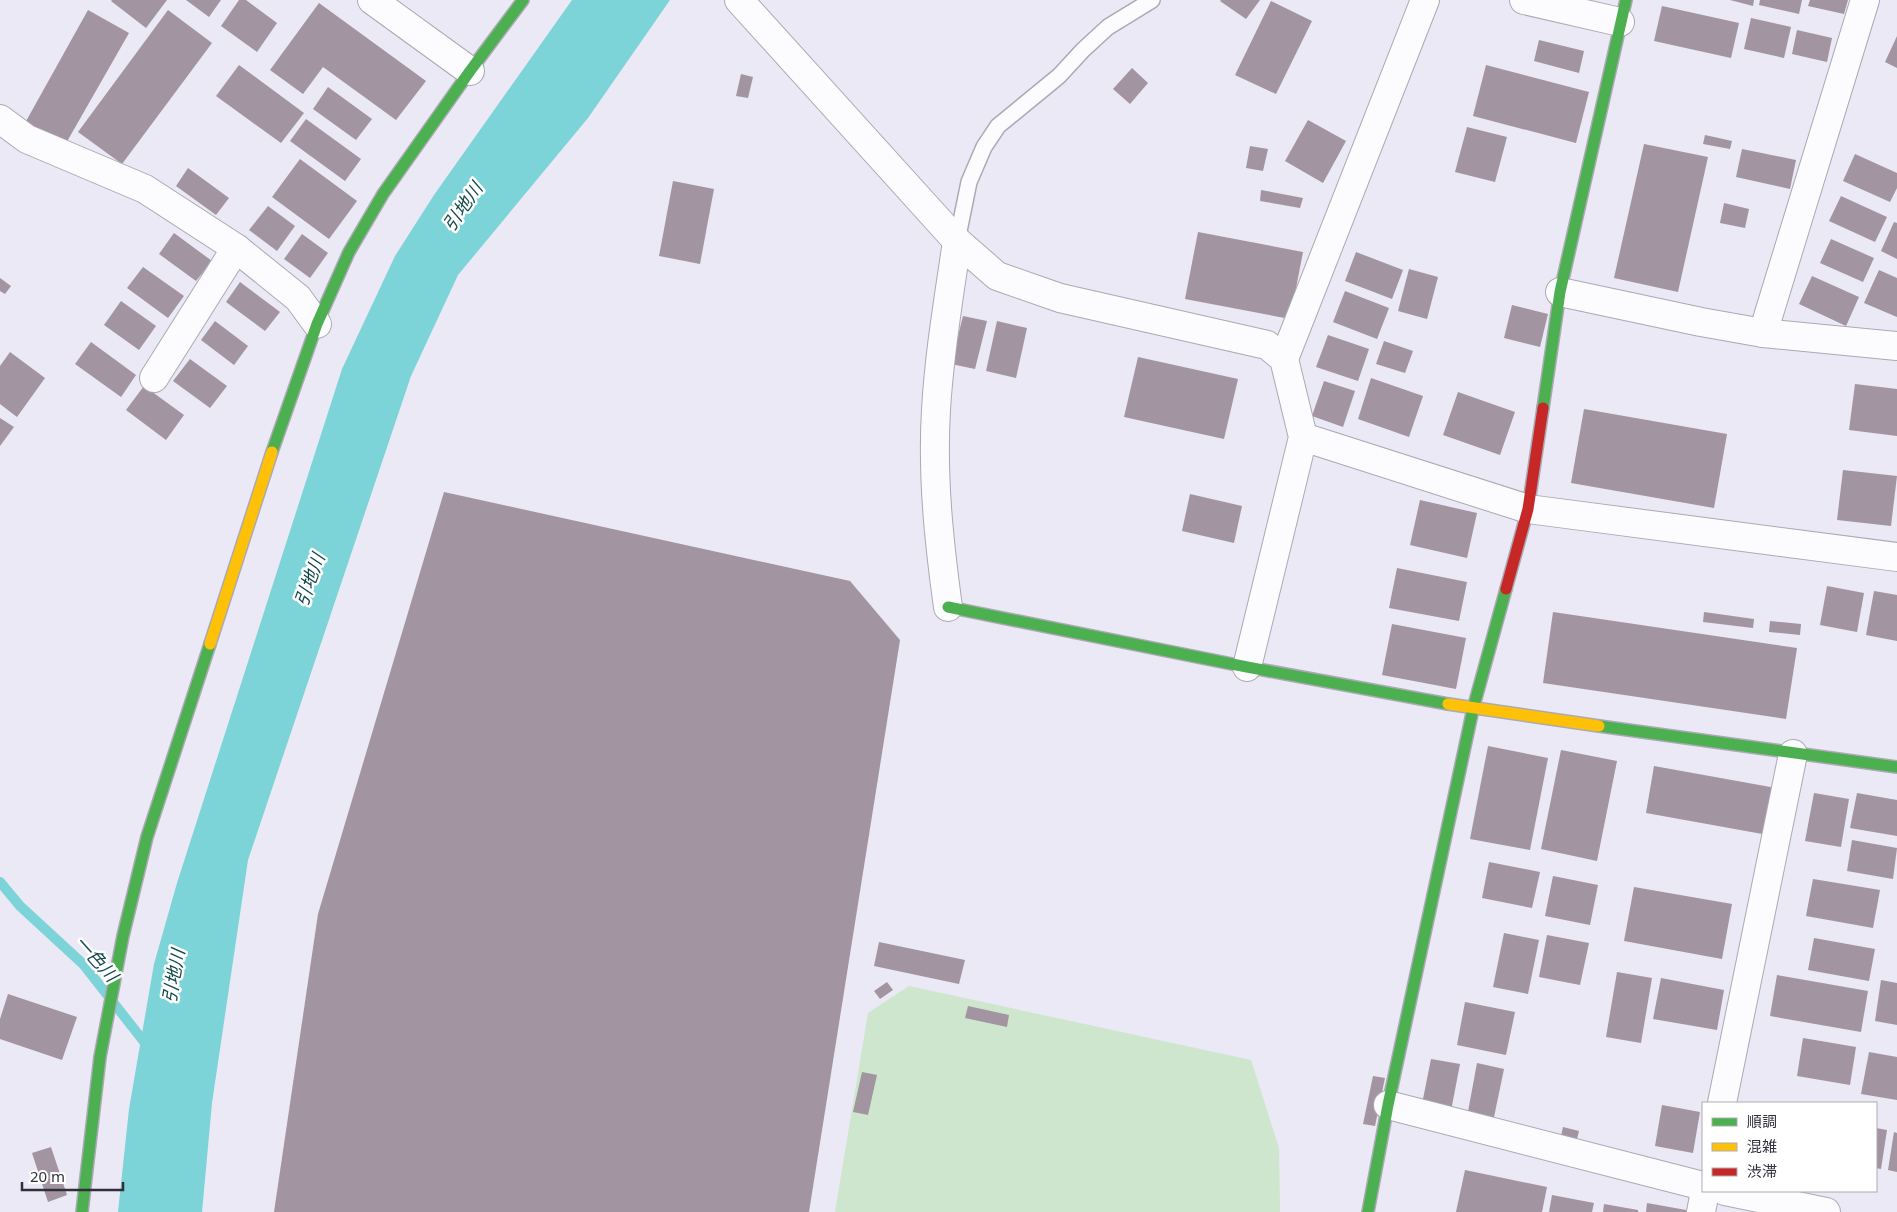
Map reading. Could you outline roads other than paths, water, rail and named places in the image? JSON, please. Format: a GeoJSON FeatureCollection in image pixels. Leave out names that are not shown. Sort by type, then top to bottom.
{"type":"FeatureCollection","features":[{"type":"Feature","properties":{"kind":"street"},"geometry":{"type":"LineString","coordinates":[[372,0],[470,71]]}},
{"type":"Feature","properties":{"kind":"street"},"geometry":{"type":"LineString","coordinates":[[82,1212],[100,1057],[123,936],[147,838],[317,324],[349,252],[383,194],[523,0]]}},
{"type":"Feature","properties":{"kind":"street"},"geometry":{"type":"LineString","coordinates":[[740,0],[956,241],[997,276],[1060,298],[1267,345],[1284,359]]}},
{"type":"Feature","properties":{"kind":"street"},"geometry":{"type":"LineString","coordinates":[[1247,666],[1302,437],[1284,359],[1425,0]]}},
{"type":"Feature","properties":{"kind":"street"},"geometry":{"type":"LineString","coordinates":[[1368,1212],[1388,1105],[1473,709],[1528,509],[1560,292],[1623,11],[1524,0]]}},
{"type":"Feature","properties":{"kind":"street"},"geometry":{"type":"LineString","coordinates":[[1763,332],[1864,0]]}},
{"type":"Feature","properties":{"kind":"street"},"geometry":{"type":"LineString","coordinates":[[0,119],[27,139],[145,189],[236,248],[298,298],[317,324]]}},
{"type":"Feature","properties":{"kind":"street"},"geometry":{"type":"LineString","coordinates":[[956,241],[936,411],[936,478],[940,548],[948,607],[1473,709],[1897,767]]}},
{"type":"Feature","properties":{"kind":"street"},"geometry":{"type":"LineString","coordinates":[[154,378],[236,248]]}},
{"type":"Feature","properties":{"kind":"street"},"geometry":{"type":"LineString","coordinates":[[1560,292],[1701,322],[1763,332],[1897,346]]}},
{"type":"Feature","properties":{"kind":"street"},"geometry":{"type":"LineString","coordinates":[[1302,437],[1528,509],[1897,556]]}},
{"type":"Feature","properties":{"kind":"street"},"geometry":{"type":"LineString","coordinates":[[1722,1102],[1793,754]]}},
{"type":"Feature","properties":{"kind":"street"},"geometry":{"type":"LineString","coordinates":[[1388,1105],[1702,1186]]}},
{"type":"Feature","properties":{"kind":"street"},"geometry":{"type":"LineString","coordinates":[[1701,1212],[1705,1192]]}},
{"type":"Feature","properties":{"kind":"street"},"geometry":{"type":"LineString","coordinates":[[1730,1192],[1826,1212]]}},
{"type":"Feature","properties":{"kind":"lane"},"geometry":{"type":"LineString","coordinates":[[956,241],[969,182],[984,147],[998,126],[1059,76],[1108,27],[1152,0]]}},
{"type":"Feature","properties":{"kind":"water","name":"引地川"},"geometry":{"type":"Polygon","coordinates":[[[572,0],[670,0],[588,118],[458,275],[411,376],[248,860],[212,1103],[202,1212],[118,1212],[129,1109],[154,964],[177,883],[342,369],[395,256],[434,195],[572,0]]]}},
{"type":"Feature","properties":{"kind":"waterway","name":"一色川"},"geometry":{"type":"LineString","coordinates":[[0,882],[20,906],[83,964],[149,1048]]}}]}
